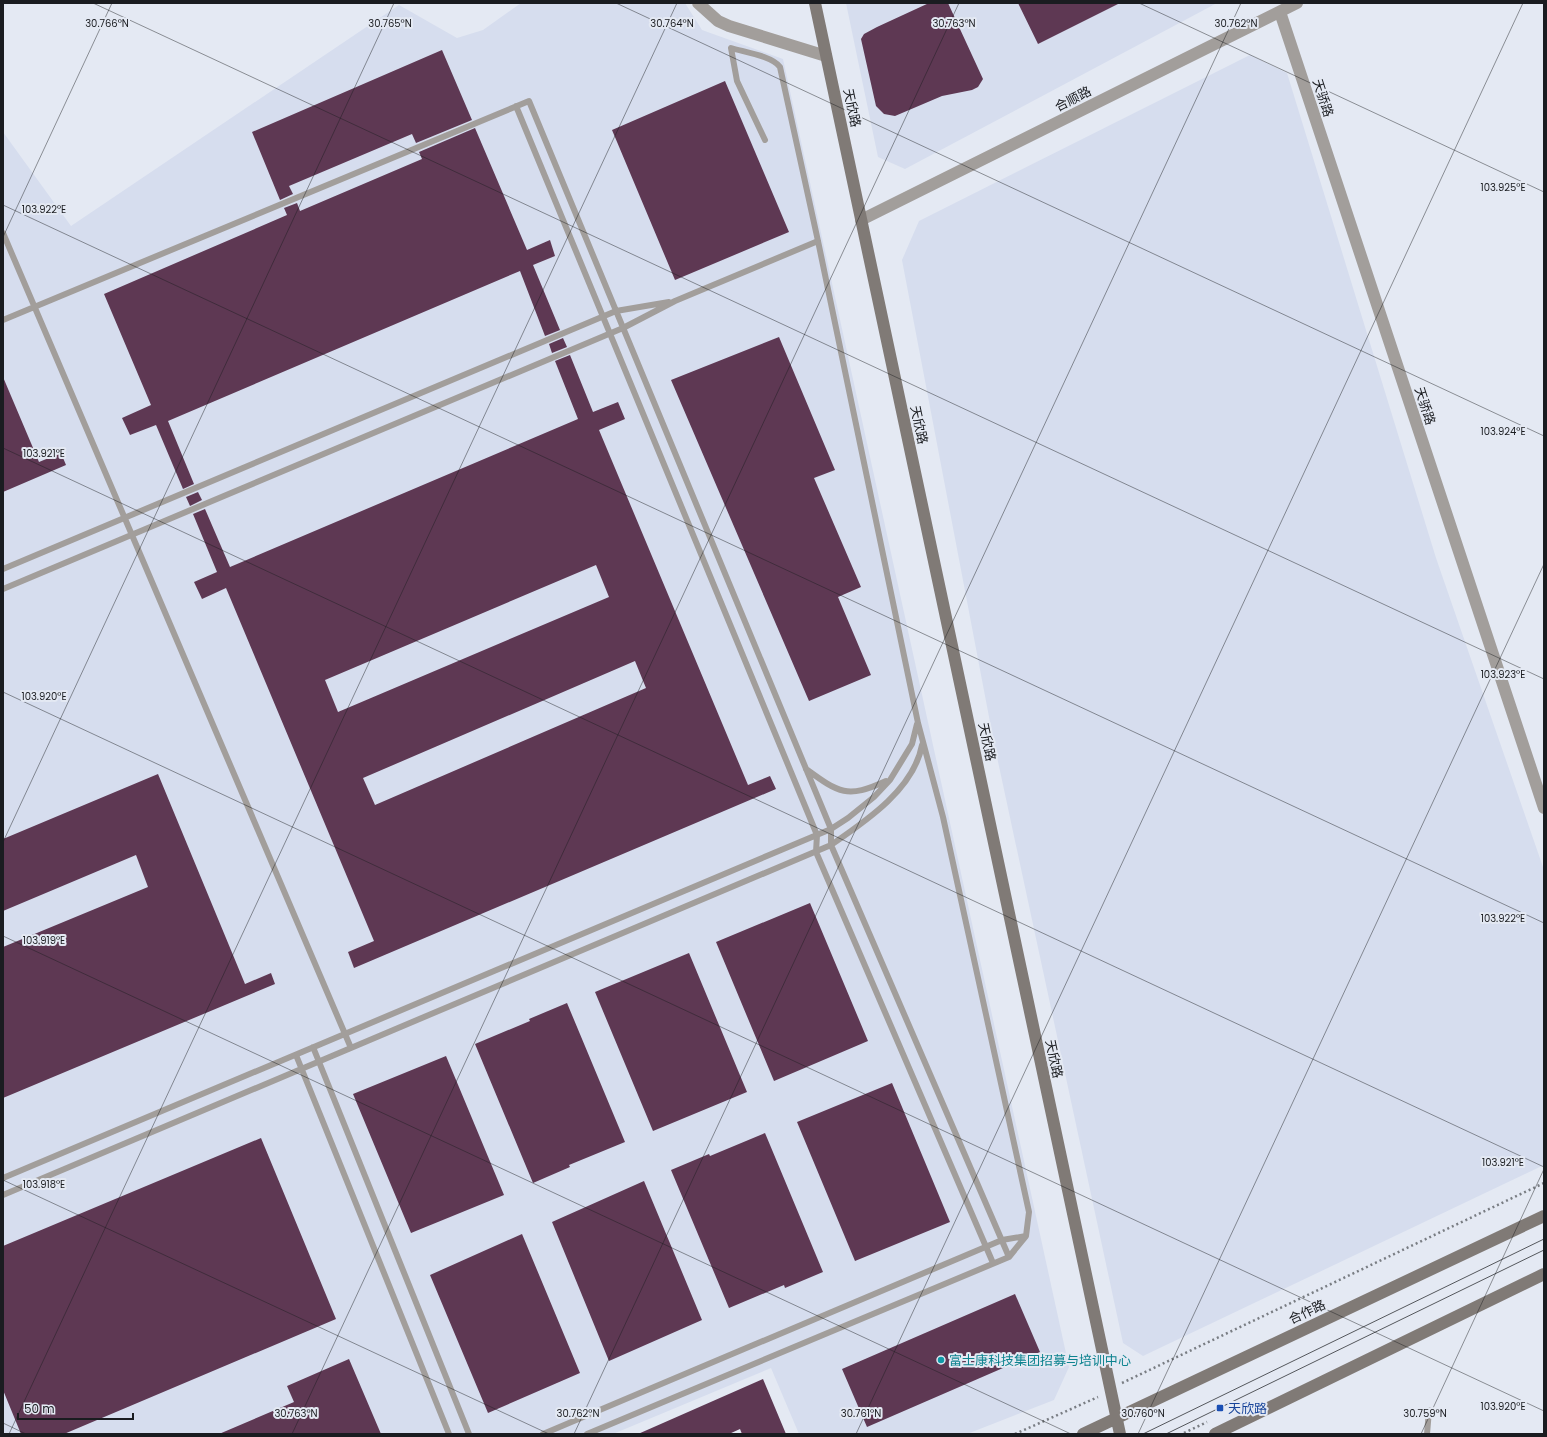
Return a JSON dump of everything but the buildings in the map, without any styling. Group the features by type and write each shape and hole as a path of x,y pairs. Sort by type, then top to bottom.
{"street":[{"path":"698,3 718,21 729,26 826,56"},
{"name":"天欣路","path":"815,3 1120,1434"},
{"name":"合顺路","path":"861,220 1297,3"},
{"name":"天骄路","path":"1280,12 1544,808"},
{"name":"合作路","path":"1082,1434 1544,1216"},
{"path":"1215,1434 1544,1274"}],"lane":[{"path":"3,1195 816,852 831,845 873,815 894,794 911,773 920,758 923,744 818,241 780,67 776,62 731,48 737,81 764,140"},
{"path":"3,320 529,101 831,829 831,845 1009,1257"},
{"path":"516,106 817,835 816,852 993,1264"},
{"path":"3,233 351,1048"},
{"path":"3,589 623,328 675,301 818,241"},
{"path":"3,569 603,316 616,311 675,301"},
{"path":"3,1178 831,829 848,818 874,797 890,780 912,744 918,723"},
{"path":"587,1434 1009,1257 1026,1236 1029,1212 944,817 918,723"},
{"path":"806,769 838,790 854,793 890,780"},
{"path":"313,1047 469,1434"},
{"path":"296,1055 449,1434"},
{"path":"544,1434 986,1246 1002,1240 1026,1236"},
{"path":"1427,1434 1429,1410"}],"path":[{"path":"1016,1434 1099,1396 1160,1364 1544,1183"}],"shaded area":[{"path":"521,3 685,3 702,30 783,59 1069,1367 1054,1400 967,1434 799,1434 771,1368 613,1434 3,1434 3,132 71,226 399,5 457,38 483,30"},
{"path":"846,3 1217,3 905,169 878,157"},
{"path":"1250,55 1287,73 1436,558 1544,870 1544,1165 1143,1356 1123,1343 994,743 902,260 919,221"}],"tram line":[{"path":"1143,1434 1544,1239"},
{"path":"1166,1434 1544,1250"}],"place":[{"name":"富士康科技集团招募与培训中心","path":"941,1360"},
{"name":"天欣路","path":"1220,1408"}]}
